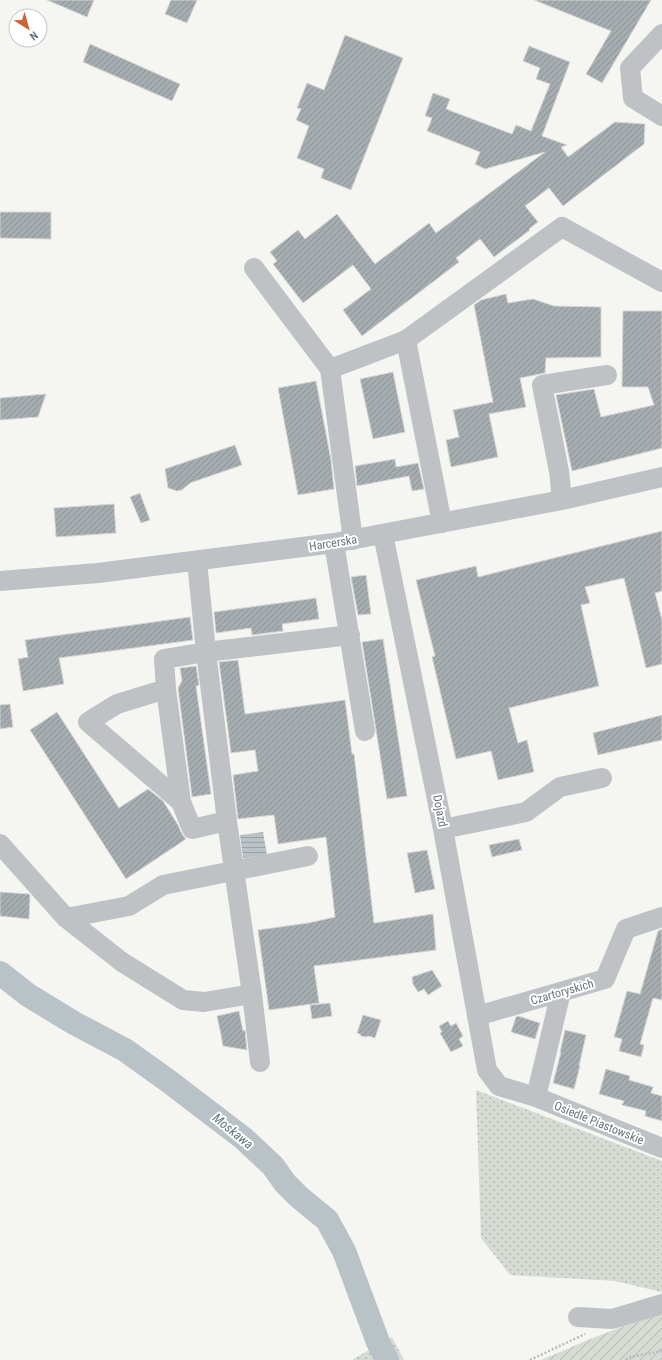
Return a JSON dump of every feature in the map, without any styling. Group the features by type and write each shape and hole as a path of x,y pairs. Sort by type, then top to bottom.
{"street":[{"path":"662,34 630,68 633,98 662,116"},
{"path":"330,369 406,340 562,227 662,282"},
{"path":"254,268 330,369 353,540"},
{"path":"406,340 442,523"},
{"path":"562,500 559,471 542,385 607,375"},
{"name":"Harcerska","path":"0,581 98,573 334,543 562,500 662,477"},
{"name":"Dojazd","path":"383,534 443,829 487,1070 499,1086"},
{"path":"334,543 365,731"},
{"path":"197,561 206,652 227,821 252,994 260,1062"},
{"path":"227,821 192,829 181,802 166,689 164,659 206,652 350,635"},
{"path":"166,689 117,704 88,722 181,802"},
{"path":"443,829 526,812 560,787 602,778"},
{"path":"0,844 66,918 122,962 183,1000 204,1002 252,994"},
{"path":"66,918 129,906 162,885 308,856"},
{"name":"Czartoryskich","path":"477,1016 605,979 626,929 662,918"},
{"path":"536,1097 561,992"},
{"name":"Osiedle Piastowskie","path":"499,1086 536,1097 662,1148"},
{"path":"578,1317 612,1319 662,1304"}],"path":[{"path":"530,1360 571,1342 612,1319"},
{"path":"626,1360 630,1357 662,1350"}],"shaded area":[{"path":"263,832 267,855 243,858 240,835"},
{"path":"476,1090 662,1161 662,1292 615,1281 510,1275 481,1238"},
{"path":"662,1311 662,1360 541,1360 588,1340"},
{"path":"392,1337 404,1360 353,1360 355,1358"}],"building":[{"path":"47,0 94,0 87,17"},
{"path":"171,0 197,0 187,23 165,14"},
{"path":"534,0 651,0 602,83 586,74 611,31"},
{"path":"345,35 403,58 351,190 321,178 324,169 297,158 309,126 296,120 301,109 297,108 307,83 324,90"},
{"path":"90,44 180,84 172,101 83,62"},
{"path":"529,46 570,62 542,136 567,145 561,147 568,157 615,122 645,124 644,144 563,206 549,188 525,206 538,222 529,229 530,230 494,257 480,239 456,258 459,262 362,336 343,310 371,289 353,265 303,303 273,264 277,261 270,252 298,230 305,239 337,214 375,264 429,223 436,233 545,152 485,169 475,164 480,152 427,131 432,118 425,116 433,93 450,99 446,109 512,134 516,125 531,131 550,84 536,79 540,68 523,61"},
{"path":"0,212 51,212 51,239 0,238"},
{"path":"506,294 508,303 533,299 554,306 601,307 601,357 546,358 545,373 520,378 526,407 489,414 498,457 451,467 446,440 459,437 453,410 493,402 474,305 481,300"},
{"path":"623,311 662,311 662,448 572,471 556,395 594,389 601,417 654,405 648,387 622,387"},
{"path":"393,372 405,432 373,439 360,379"},
{"path":"316,381 331,460 334,489 298,495 278,388"},
{"path":"46,394 38,417 0,420 0,398"},
{"path":"235,445 242,465 190,483 182,490 177,491 168,488 165,469"},
{"path":"395,459 396,467 418,463 424,489 412,491 409,476 357,486 355,466"},
{"path":"140,493 150,520 141,523 130,497"},
{"path":"114,504 116,533 56,537 54,508"},
{"path":"662,531 662,591 655,593 662,620 662,664 646,668 624,578 585,587 590,603 581,605 599,686 509,708 518,743 527,740 534,772 498,780 491,751 456,759 432,657 435,656 416,580 476,566 478,577"},
{"path":"366,575 371,614 358,615 351,577"},
{"path":"316,598 319,619 282,624 283,631 252,635 251,628 216,633 214,612"},
{"path":"190,617 193,640 59,658 64,684 23,691 18,659 28,657 25,640"},
{"path":"383,639 407,796 387,799 362,642"},
{"path":"238,660 245,714 345,700 352,754 354,754 374,923 433,914 436,950 314,966 319,1003 269,1010 258,930 308,923 335,917 326,837 278,844 274,815 238,819 233,775 258,771 255,750 231,753 219,662"},
{"path":"196,666 199,685 196,686 211,794 192,797 178,688 182,681 180,668"},
{"path":"10,704 13,727 0,729 0,705"},
{"path":"57,712 119,808 148,789 163,801 186,839 126,879 30,730"},
{"path":"662,715 662,740 598,755 593,733"},
{"path":"519,839 522,850 492,857 489,845"},
{"path":"427,850 435,889 415,893 407,853"},
{"path":"0,892 29,894 29,919 0,916"},
{"path":"662,929 662,1000 653,998 640,1044 644,1045 641,1057 619,1051 622,1039 614,1037 627,991 640,994 658,931"},
{"path":"432,970 442,986 428,995 424,989 418,992 413,984 412,977"},
{"path":"330,1003 332,1016 312,1019 310,1005"},
{"path":"239,1011 243,1031 245,1030 247,1050 223,1046 217,1016"},
{"path":"363,1015 381,1020 375,1038 361,1036 357,1033"},
{"path":"518,1016 540,1023 535,1039 511,1032 516,1017"},
{"path":"448,1021 451,1026 456,1023 463,1036 459,1039 463,1046 451,1052 440,1033 442,1032 439,1026"},
{"path":"565,1030 586,1035 574,1089 553,1083"},
{"path":"606,1069 630,1076 629,1080 653,1087 651,1093 662,1096 662,1121 645,1116 646,1111 622,1105 624,1101 599,1094"}],"waterway":[{"name":"Moskawa","path":"0,973 28,995 74,1023 125,1050 243,1138 273,1166 285,1183 299,1197 327,1220 344,1251 378,1342 387,1360"}]}
